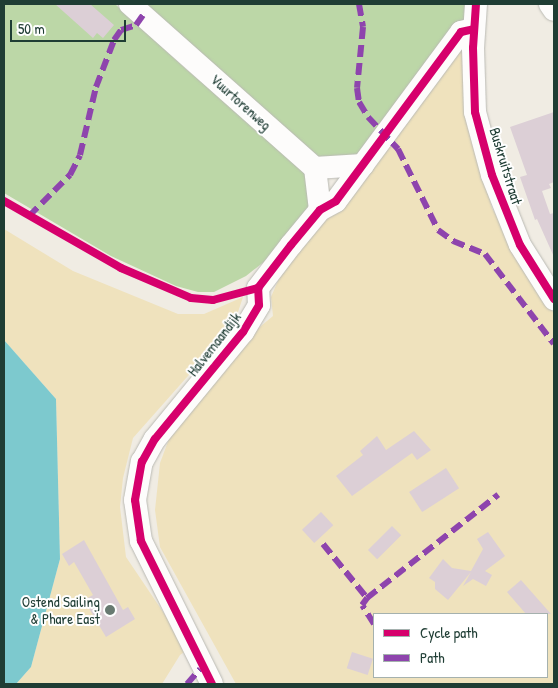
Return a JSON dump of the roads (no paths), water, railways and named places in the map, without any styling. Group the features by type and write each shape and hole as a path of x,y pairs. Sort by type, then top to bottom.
{"street":[{"name":"Vuurtorenweg","path":"130,4 315,168"},
{"name":"Buskruitstraat","path":"476,4 474,28 475,112 492,175 520,245 554,300"},
{"name":"Halvemaandijk","path":"208,675 146,555 135,512 135,488 142,462 155,439 250,321 259,305 258,288 320,210 336,201 461,32 474,28"},
{"path":"320,210 315,168 363,165"}],"water":[{"path":"4,340 56,399 60,559 31,667 16,684 4,684"}],"place":[{"name":"Ostend Sailing & Phare East","path":"110,610"}]}
